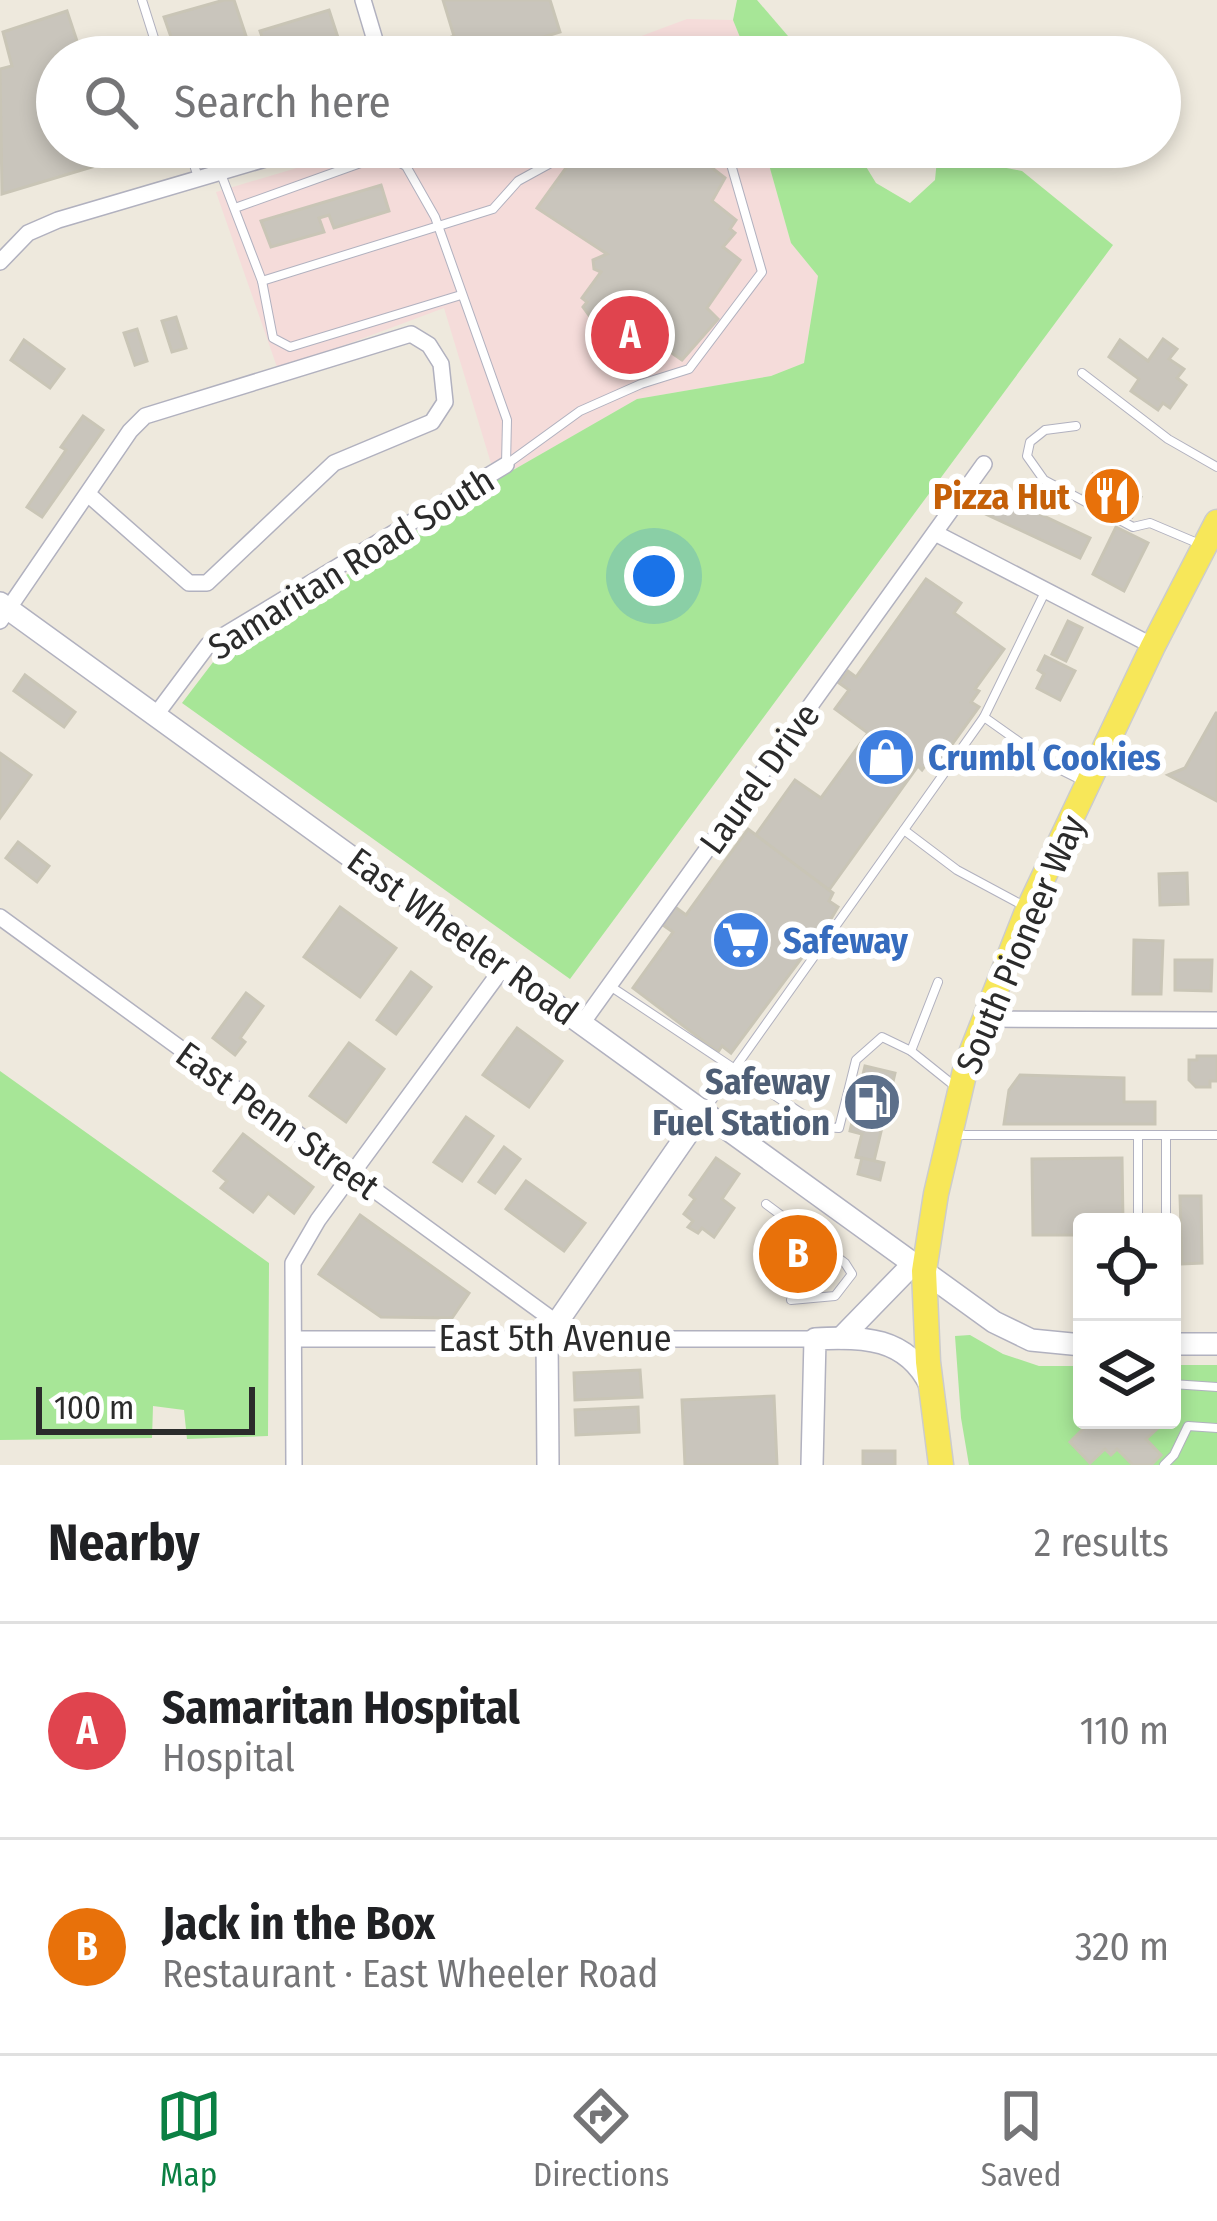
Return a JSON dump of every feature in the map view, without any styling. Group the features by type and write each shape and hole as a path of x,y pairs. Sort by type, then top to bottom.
{"main road":[{"name":"South Pioneer Way","path":"941,1465 919,1267 959,1090 982,1019 1029,908 1217,522"},
{"name":"East Wheeler Road","path":"3,611 505,965 919,1267"},
{"path":"548,1465 552,1330 704,1110"},
{"path":"841,1338 919,1267 1017,1334 1073,1345"},
{"path":"812,1465 815,1339 860,1336 896,1347 921,1367 930,1385"},
{"path":"1181,1344 1217,1344"}],"street":[{"path":"363,0 374,36"},
{"path":"0,262 28,233 58,220 240,168"},
{"path":"3,611 145,416 411,334 429,345 441,364 445,402 433,422 334,463 207,583 189,584 89,495"},
{"name":"Laurel Drive","path":"583,1022 984,464"},
{"name":"Samaritan Road South","path":"155,716 208,645 506,465"},
{"path":"935,533 1153,646"},
{"name":"East Penn Street","path":"0,917 352,1174 552,1330"},
{"path":"294,1465 292,1263 505,965"},
{"path":"982,1019 1217,1020"},
{"name":"East 5th Avenue","path":"295,1339 552,1330 815,1339"}],"lane":[{"path":"142,0 153,36"},
{"path":"195,168 198,178"},
{"name":"Samaritan Road South","path":"235,208 347,168"},
{"name":"Samaritan Road South","path":"407,168 472,316 507,420 506,465"},
{"path":"262,281 493,209 518,181 542,168"},
{"path":"506,465 580,411 689,369 762,272 732,168"},
{"path":"221,174 262,281 273,338 290,347 462,295"},
{"path":"1082,373 1168,439 1217,466"},
{"path":"1076,426 1045,430 1030,442 1028,457 1044,480 1133,526 1150,523 1204,546"},
{"path":"704,1110 984,717 1045,590"},
{"path":"984,717 1053,766 1088,784"},
{"path":"904,830 957,870 1029,908"},
{"path":"911,1051 938,982"},
{"path":"609,986 823,1127 839,1128 856,1060 882,1036 911,1051 959,1090"},
{"path":"948,1135 1217,1135"},
{"path":"1138,1135 1138,1213"},
{"path":"1166,1135 1166,1213"},
{"path":"766,1204 845,1263 851,1274 835,1296 791,1300"},
{"path":"1181,1385 1217,1387"},
{"path":"1164,1465 1188,1426 1217,1428"}],"shaded area":[{"path":"687,19 733,20 739,36 641,36"},
{"path":"297,168 770,168 791,243 818,276 804,363 771,376 637,399 496,480 444,308 278,370 216,192"}],"green space":[{"path":"737,0 757,0 788,36 739,36 733,20"},
{"path":"770,168 867,168 876,183 910,203 935,180 936,168 1022,171 1113,245 570,979 182,703 217,657 496,480 637,399 771,376 804,363 818,276 791,243"},
{"path":"0,1071 269,1263 268,1436 187,1439 184,1410 153,1406 152,1438 0,1440"},
{"path":"970,1335 1003,1354 1039,1366 1073,1366 1073,1429 1181,1429 1181,1365 1217,1365 1217,1465 969,1465 955,1336"}],"building":[{"path":"234,0 246,36 171,36 164,17"},
{"path":"443,0 550,0 560,32 547,36 454,36"},
{"path":"329,10 337,36 262,36 260,31"},
{"path":"67,11 75,36 36,36 36,168 89,168 2,194 0,69 12,66 3,32"},
{"path":"566,168 712,168 725,178 712,201 736,220 730,229 735,233 723,247 740,260 707,308 718,319 682,360 631,325 622,337 599,329 582,298 601,272 594,269 593,260 607,254 537,208"},
{"path":"381,185 389,211 334,228 329,215 319,218 324,232 271,247 261,221"},
{"path":"176,317 186,348 172,352 162,321"},
{"path":"137,329 147,361 135,365 124,333"},
{"path":"1163,339 1177,349 1169,359 1184,369 1177,378 1186,385 1170,408 1163,403 1158,410 1131,391 1139,379 1109,357 1120,340 1148,361"},
{"path":"24,340 64,369 50,388 11,360"},
{"path":"83,416 103,430 42,517 27,507"},
{"name":"Pizza Hut","path":"1093,474 1141,497 1132,517 1083,494"},
{"path":"987,489 1090,538 1080,558 977,510"},
{"path":"1116,527 1148,543 1124,591 1093,574"},
{"path":"926,579 961,603 954,613 1004,649 975,689 979,691 971,702 979,707 938,764 931,758 922,770 918,766 829,890 755,836 795,780 821,798 868,733 835,709 849,690 839,683 848,671 856,677"},
{"path":"1068,621 1082,628 1066,661 1052,654"},
{"path":"1045,656 1075,671 1060,700 1037,688"},
{"path":"25,675 75,712 64,727 14,691"},
{"path":"1217,713 1217,801 1168,775 1185,768"},
{"path":"0,753 31,775 0,818"},
{"name":"Safeway","path":"748,829 833,893 829,901 838,907 818,941 731,1053 722,1046 718,1052 633,988 673,932 663,925 675,907 686,915"},
{"path":"18,842 49,866 37,882 6,858"},
{"path":"1187,873 1188,904 1160,905 1159,874"},
{"path":"340,907 396,948 360,997 304,957"},
{"path":"1134,940 1163,941 1161,994 1133,994"},
{"path":"1175,960 1212,960 1211,991 1175,990"},
{"path":"411,972 431,987 396,1034 377,1020"},
{"path":"246,993 263,1006 240,1038 245,1042 235,1055 213,1038"},
{"path":"517,1028 562,1061 529,1107 483,1075"},
{"path":"349,1043 384,1069 346,1122 310,1096"},
{"path":"1217,1056 1217,1081 1210,1081 1210,1087 1196,1087 1189,1080 1189,1060"},
{"name":"Safeway Fuel Station","path":"865,1066 895,1073 874,1161 856,1157 862,1134 850,1131"},
{"path":"1020,1075 1124,1078 1124,1102 1155,1102 1155,1124 1004,1124 1009,1090"},
{"path":"466,1117 493,1136 462,1181 434,1162"},
{"path":"243,1134 313,1187 294,1213 268,1193 253,1212 221,1188 227,1181 214,1171"},
{"path":"504,1147 520,1159 495,1193 479,1182"},
{"path":"716,1158 739,1174 722,1199 734,1208 714,1237 702,1228 698,1233 688,1227 693,1221 684,1214 695,1199 690,1195"},
{"path":"862,1158 884,1163 880,1180 858,1174"},
{"path":"1122,1158 1123,1213 1073,1213 1073,1235 1033,1235 1032,1159"},
{"path":"526,1181 585,1223 564,1251 506,1209"},
{"path":"1180,1196 1201,1196 1202,1263 1182,1264"},
{"path":"360,1215 469,1293 452,1318 381,1317 319,1274"},
{"path":"782,1226 829,1260 813,1282 766,1248"},
{"path":"640,1370 642,1397 575,1400 574,1373"},
{"path":"774,1396 777,1465 685,1465 682,1400"},
{"path":"638,1407 639,1432 576,1435 575,1410"},
{"path":"1083,1429 1157,1429 1146,1439 1161,1455 1151,1465 1133,1465 1117,1449 1111,1455 1105,1449 1090,1463 1070,1442"},
{"path":"863,1451 895,1451 895,1465 863,1465"}],"place":[{"name":"Samaritan Hospital","path":"630,335"},
{"name":"Pizza Hut","path":"1112,496"},
{"name":"Crumbl Cookies","path":"886,757"},
{"name":"Safeway","path":"741,940"},
{"name":"Safeway Fuel Station","path":"872,1102"},
{"name":"Jack in the Box","path":"798,1254"}]}
